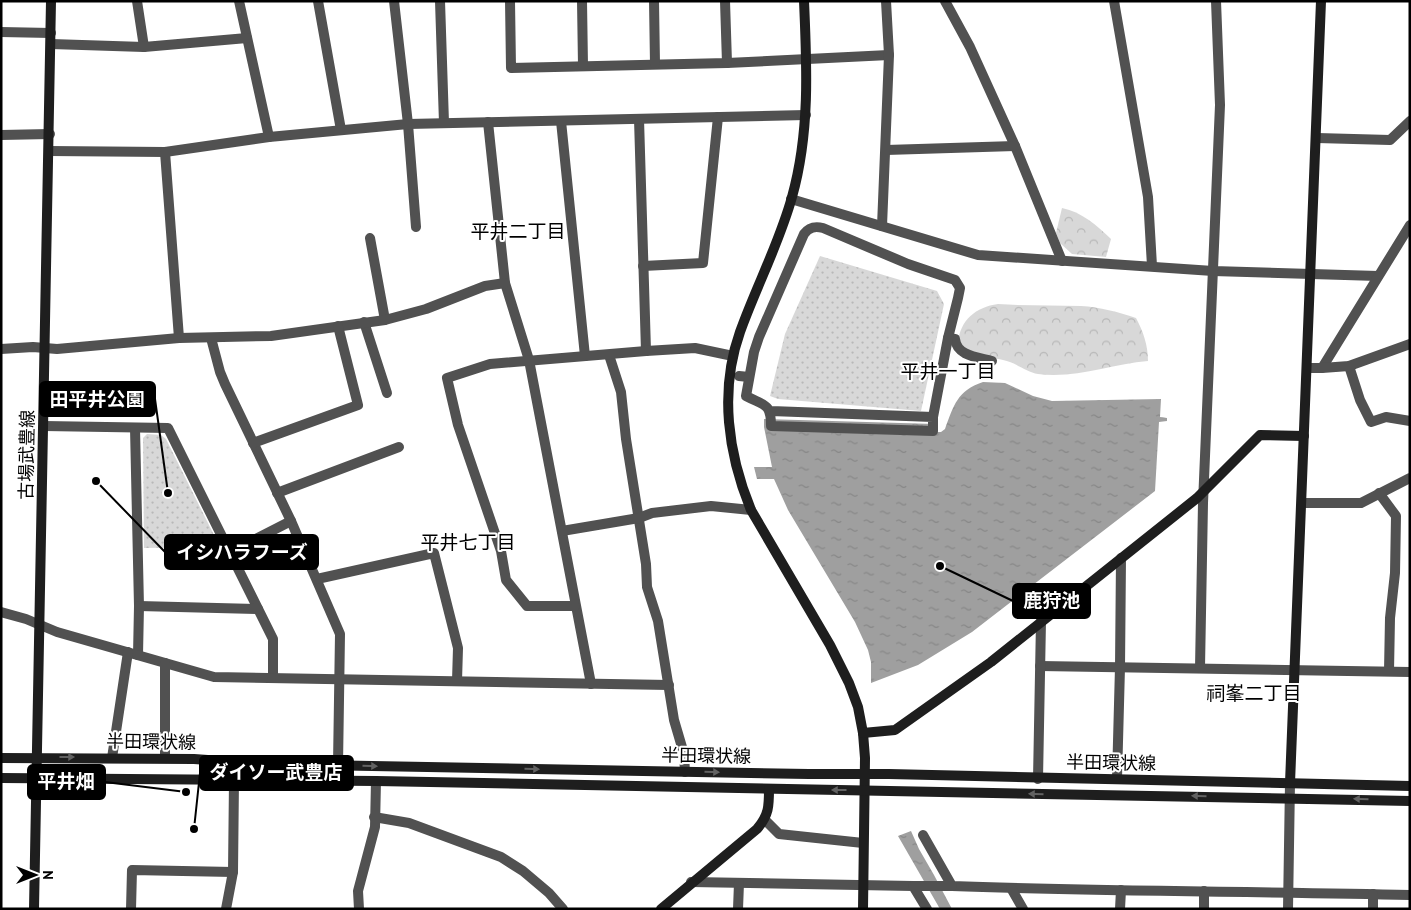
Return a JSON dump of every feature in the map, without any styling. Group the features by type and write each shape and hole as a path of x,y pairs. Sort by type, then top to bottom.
{"main road":[{"name":"古場武豊線","path":"34,909 52,1"},
{"path":"804,1 806,115 800,162 791,199 739,333 733,356 728,403 729,432 741,486 751,510 830,645 858,706 864,733 863,909"},
{"path":"1290,784 1321,1"},
{"path":"864,733 895,730 990,662 1197,498 1260,435 1304,436"},
{"name":"半田環状線","path":"1,758 165,758 262,764 864,774 1410,786"},
{"name":"半田環状線","path":"1,778 376,781 1410,801"},
{"path":"661,909 691,882 757,829 765,820 768,811 770,789"}],"street":[{"path":"137,1 144,47"},
{"path":"239,1 269,137"},
{"path":"318,1 341,130"},
{"path":"394,1 408,124 416,227"},
{"path":"440,1 444,123"},
{"path":"510,1 511,68 727,63 889,55"},
{"path":"582,1 583,66"},
{"path":"654,1 655,64"},
{"path":"726,1 727,63"},
{"path":"882,226 889,55 886,1"},
{"path":"945,1 970,47 1015,146 1062,261"},
{"path":"1114,1 1148,197 1152,266"},
{"path":"1200,668 1204,490 1220,105 1216,1"},
{"path":"1,32 51,33"},
{"path":"51,44 144,47 247,38"},
{"path":"49,152 165,152 269,137 408,124 806,115"},
{"path":"643,266 703,263 718,117"},
{"path":"639,119 646,351"},
{"path":"561,121 585,356"},
{"path":"1317,138 1390,140 1410,121"},
{"path":"488,122 505,283 529,360 591,684"},
{"path":"1,135 50,134"},
{"path":"886,150 1015,146"},
{"path":"165,152 179,338"},
{"path":"791,199 978,255 1213,271 1378,276"},
{"path":"1322,368 1410,225"},
{"path":"812,227 823,228 908,264 955,280 960,288 948,338 932,417 932,431 771,426 771,412 768,407 746,396 744,377 804,234 812,227"},
{"path":"370,238 385,320"},
{"path":"1,348 33,347 57,350 179,338 271,336 385,320 426,309 485,286 505,283"},
{"path":"364,322 387,393"},
{"path":"253,443 358,405 338,326"},
{"path":"211,338 220,372 291,521 340,634 338,765"},
{"path":"948,338 955,339 956,346 964,353 992,361"},
{"path":"1307,368 1349,366 1410,344"},
{"path":"575,606 527,606 506,580 501,551 458,425 447,378 490,364 646,351 695,348 733,356"},
{"path":"609,354 621,392 626,439 646,564 647,587 658,621 674,720 684,754 685,772"},
{"path":"1349,366 1360,400 1371,422 1386,417 1410,421"},
{"path":"771,412 932,417"},
{"path":"825,414 825,427"},
{"path":"879,415 879,430"},
{"path":"44,426 168,428 273,639 273,678"},
{"path":"112,758 133,654 139,606 135,428"},
{"path":"277,493 399,447"},
{"path":"1302,503 1361,504 1410,478"},
{"path":"1379,493 1396,516 1395,572 1390,618 1389,672"},
{"path":"562,531 639,518 652,513 711,506 738,507 751,510"},
{"path":"230,552 291,521"},
{"path":"317,579 434,553 458,648 457,681"},
{"path":"1117,779 1121,558"},
{"path":"139,606 258,609"},
{"path":"1,612 26,619 57,632 214,677 668,685"},
{"path":"1038,778 1040,621"},
{"path":"165,663 165,758"},
{"path":"1040,666 1410,672"},
{"path":"226,909 232,872 234,780"},
{"path":"358,909 358,890 374,827 376,781"},
{"path":"1288,909 1290,784"},
{"path":"374,818 409,823 501,857 523,870 550,893 563,909"},
{"path":"765,820 779,834 863,843"},
{"path":"923,836 952,886"},
{"path":"131,909 132,870 232,872"},
{"path":"691,882 1410,895"},
{"path":"738,909 739,883"},
{"path":"913,886 927,909"},
{"path":"1011,888 1023,909"},
{"path":"1120,909 1121,890"},
{"path":"1204,891 1204,909"},
{"path":"1372,909 1373,894"}],"green space":[{"path":"1062,208 1082,216 1111,239 1106,257 1072,254 1060,243 1056,233"},
{"path":"820,256 937,291 944,304 921,411 778,399 770,396 785,334"},
{"path":"998,304 1088,307 1109,310 1136,318 1145,338 1148,361 1080,373 1052,375 1038,374 1007,361 967,351 958,343 959,335 966,321 970,316 983,308"},
{"path":"147,434 161,435 166,439 220,547 144,548 143,438"}],"water":[{"path":"983,382 1005,383 1033,396 1052,401 1161,399 1160,417 1167,418 1167,421 1159,422 1155,491 972,632 918,665 871,683 871,662 868,650 855,622 788,510 774,479 757,479 754,467 772,467 764,419 935,424 935,432 941,432 945,429 954,406 962,394"},
{"path":"911,831 952,909 940,909 898,836"}],"place":[{"name":"イシハラフーズ","path":"96,481"},
{"name":"田平井公園","path":"168,493"},
{"name":"鹿狩池","path":"940,566"},
{"name":"平井畑","path":"186,792"},
{"name":"ダイソー武豊店","path":"194,829"}],"district":[{"name":"平井二丁目","path":"518,231"},
{"name":"平井一丁目","path":"948,371"},
{"name":"平井七丁目","path":"468,542"},
{"name":"祠峯二丁目","path":"1254,693"}]}
